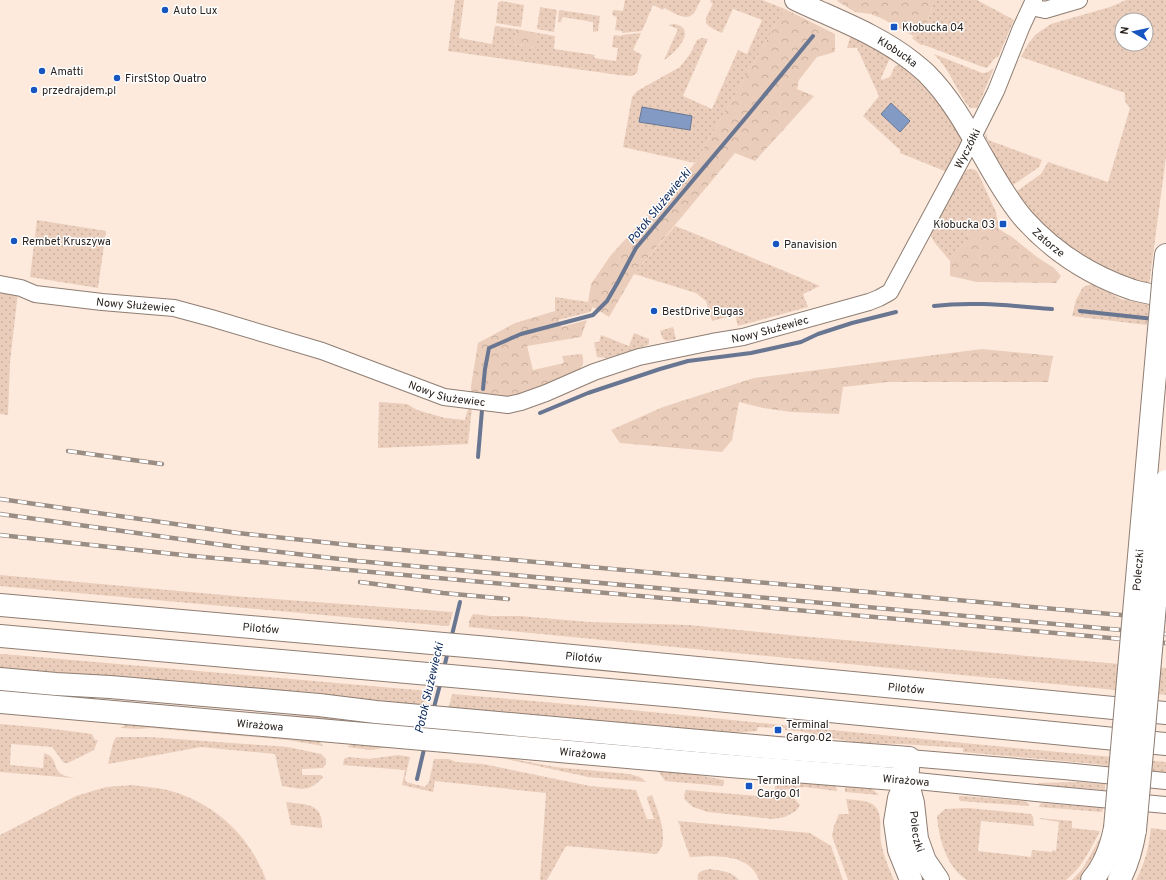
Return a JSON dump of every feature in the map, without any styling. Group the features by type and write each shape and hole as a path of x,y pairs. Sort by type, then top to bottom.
{"main road":[{"name":"Poleczki","path":"1119,880 1132,849 1125,829 1165,264"},
{"name":"Poleczki","path":"1092,880 1099,872 1112,844 1125,829 1166,481"},
{"name":"Pilotów","path":"0,605 463,646 1166,713"},
{"path":"0,636 676,696 1166,744"},
{"name":"Wirażowa","path":"0,679 296,703 421,716 777,748 909,758"},
{"name":"Wirażowa","path":"0,702 730,766 907,780"},
{"name":"Poleczki","path":"909,758 907,780 899,798 895,822 899,850 911,880"},
{"name":"Poleczki","path":"907,780 913,803 918,839 926,861 938,880"}],"street":[{"name":"Kłobucka","path":"795,0 873,36 900,52 926,73 960,117 972,138"},
{"path":"1032,4 1045,10 1079,0"},
{"name":"Wyczółki","path":"890,292 996,91 1032,4"},
{"name":"Zatorze","path":"972,138 997,180 1025,220 1058,250 1075,262 1116,284 1135,291 1166,297"},
{"name":"Nowy Służewiec","path":"0,284 21,288 35,294 102,302 174,308 322,351 444,396 508,405 546,393 594,372 639,356 743,337 869,302 890,292"},
{"name":"Wirażowa","path":"909,758 1166,781"},
{"name":"Wirażowa","path":"907,780 1166,804"}],"green space":[{"path":"455,0 464,0 459,38 492,44 495,26 516,29 514,44 535,48 538,33 555,36 554,49 595,55 594,58 616,61 618,48 612,47 614,35 621,36 641,33 633,50 642,55 637,73 632,76 619,75 448,51"},
{"path":"625,0 701,0 695,12 689,17 681,16 664,8 663,10 653,5 642,31 622,33 622,31 615,30 617,17 612,14 613,10 623,11"},
{"path":"711,0 762,0 785,9 695,163 623,147 632,97 637,91 680,67 690,54 697,40 702,38 708,39 683,96 712,109 738,50 747,54 762,20 733,9 722,33 710,27 706,22 713,3 710,2"},
{"path":"934,0 977,0 1014,20 998,57 995,58 987,68 921,45 912,38 923,31 929,18"},
{"path":"934,0 926,27 920,33 913,36 871,14 855,12 837,1"},
{"path":"1126,0 1166,0 1166,157 1149,285 1116,273 1085,257 1070,247 1042,225 1024,205 1018,194 1017,191 1041,174 1048,162 1108,182 1130,108 1125,101 1125,93 1021,57 1035,35 1051,24 1110,7"},
{"path":"501,1 524,5 521,27 496,23 498,3"},
{"path":"540,7 557,10 554,32 537,29"},
{"path":"785,9 835,34 835,52 817,57 799,80 797,89 814,96 755,161 735,153 634,274 609,317 588,302 591,284 611,255 695,163"},
{"path":"559,10 600,16 598,31 593,32 593,22 562,17 561,22 558,22"},
{"path":"674,24 681,26 685,30 685,36 679,47 664,60 678,29 668,25"},
{"path":"516,29 538,33 536,48 514,44"},
{"path":"851,35 867,43 890,58 881,78 882,80 890,77 895,66 900,65 933,92 960,135 962,145 947,172 900,153 900,150 863,116 879,96 857,48 847,48"},
{"path":"934,54 982,73 988,72 994,68 977,108 970,108 949,73"},
{"path":"986,133 988,140 1042,160 1039,167 1013,185 1008,182 992,153 993,151 985,136"},
{"path":"973,169 977,171 996,212 999,229 975,215 968,220 967,239 950,258 950,261 929,233 963,170"},
{"path":"975,215 1012,237 1037,257 1054,268 1061,276 1056,283 977,282 950,276 950,258 967,239 968,220"},
{"path":"37,220 106,231 98,288 30,277"},
{"path":"675,226 820,286 803,294 808,307 738,326 735,315 712,321 706,301 696,293 634,274"},
{"path":"1092,284 1121,299 1149,305 1147,325 1072,316 1076,300 1083,287"},
{"path":"0,290 18,292 10,362 8,415 0,414"},
{"path":"555,297 588,302 593,307 590,312 558,320 555,311"},
{"path":"555,311 561,327 587,320 581,337 527,346 533,370 564,363 562,356 582,354 583,362 579,370 520,397 496,398 471,395 471,386 478,343 515,323"},
{"path":"673,327 676,339 667,341 663,339 660,331"},
{"path":"634,333 649,339 648,345 607,358 597,357 594,342 599,342 601,335 629,346"},
{"path":"982,349 1053,356 1048,382 888,382 843,387 839,414 791,412 763,408 739,402 732,440 722,452 620,443 611,430 663,407 754,378"},
{"path":"379,402 407,404 417,410 445,418 465,420 470,406 472,407 468,444 378,448"},
{"path":"0,575 246,597 453,612 449,626 446,626 0,586"},
{"path":"473,614 491,616 520,616 589,622 689,625 1166,668 1166,695 469,627 469,621"},
{"path":"0,654 428,691 423,707 0,670"},
{"path":"0,688 92,697 98,702 0,693"},
{"path":"452,694 1166,762 1166,773 1085,763 963,752 963,748 859,743 799,731 785,730 785,728 758,727 757,731 722,734 497,714 495,711 486,711 482,713 448,710"},
{"path":"312,715 418,726 417,730 278,716"},
{"path":"131,722 311,738 319,741 323,746 287,740 151,728 120,728"},
{"path":"0,724 92,734 95,740 98,740 94,750 68,763 64,763 52,747 11,744 10,765 43,768 44,753 51,757 61,774 74,778 0,772"},
{"path":"116,737 149,737 288,747 321,754 326,759 326,764 323,768 302,769 302,775 321,775 323,777 314,786 300,789 282,786 275,754 201,747 108,764"},
{"path":"352,744 397,746 370,750 347,747"},
{"path":"451,751 503,757 555,767 629,774 640,777 646,782 588,777 497,757 462,754"},
{"path":"398,755 410,757 405,778 406,782 425,787 429,782 434,759 449,759 456,762 483,764 590,786 636,790 647,819 654,819 647,799 647,797 652,795 662,827 662,846 657,854 566,846 547,880 540,880 546,793 435,781 433,792 402,785 405,770 343,765 344,759 348,757 369,759"},
{"path":"660,769 724,780 724,784 722,786 665,781 658,771"},
{"path":"797,782 834,784 837,791 804,787 775,791 775,786"},
{"path":"1078,782 1105,784 1105,790 1038,785 1038,783"},
{"path":"133,785 163,789 181,794 208,807 230,825 249,847 266,880 0,880 0,835 76,796 106,787"},
{"path":"845,787 871,788 879,795 845,792"},
{"path":"686,790 771,797 792,796 800,805 796,811 785,817 773,819 708,812 693,807 685,800 684,795"},
{"path":"959,796 1024,801 1029,804 1029,806 960,801"},
{"path":"846,799 860,800 873,804 879,813 882,847 894,880 848,880 832,836 839,814 849,814"},
{"path":"286,802 312,806 320,813 322,828 291,825"},
{"path":"1040,804 1103,808 1102,812 1039,807"},
{"path":"967,808 1031,814 1033,817 1034,826 981,821 978,851 1031,857 1032,850 1056,851 1059,822 1039,818 1072,821 1072,828 1100,831 1090,851 1077,870 1066,880 967,880 954,867 945,852 937,816 945,809"},
{"path":"678,821 810,833 831,846 843,880 759,880 754,871 747,864 739,860 719,856 690,857"},
{"path":"1151,828 1166,830 1166,880 1136,880 1146,855"},
{"path":"1104,831 1092,863 1080,880 1072,880 1083,868"},
{"path":"710,869 729,873 739,880 698,880 699,873"}],"water":[{"path":"891,103 910,121 900,132 881,114"},
{"path":"642,107 692,116 690,130 639,122"}],"waterway":[{"name":"Potok Służewiecki","path":"483,389 489,348 521,334 593,315 607,301 636,248 813,36"},
{"path":"934,306 978,304 1052,309"},
{"path":"1080,311 1154,319"},
{"path":"540,413 588,393 688,361 751,353 801,342 818,334 852,323 896,312"},
{"name":"Potok Służewiecki","path":"478,457 482,410"},
{"name":"Potok Służewiecki","path":"451,639 460,602"},
{"name":"Potok Służewiecki","path":"444,668 448,651"},
{"name":"Potok Służewiecki","path":"433,711 441,681"},
{"name":"Potok Służewiecki","path":"417,779 425,745"}],"railway":[{"path":"68,451 162,464"},
{"path":"0,499 238,533 359,546 1166,619"},
{"path":"0,514 237,547 357,561 1166,634"},
{"path":"0,535 192,556 1166,643"},
{"path":"360,582 443,593 508,599"}],"place":[{"name":"Auto Lux","path":"165,10"},
{"name":"Kłobucka 04","path":"894,27"},
{"name":"Amatti","path":"42,71"},
{"name":"FirstStop Quatro","path":"117,78"},
{"name":"przedrajdem.pl","path":"34,90"},
{"name":"Kłobucka 03","path":"1003,224"},
{"name":"Rembet Kruszywa","path":"14,241"},
{"name":"Panavision","path":"776,244"},
{"name":"BestDrive Bugas","path":"654,311"},
{"name":"Terminal Cargo 02","path":"778,730"},
{"name":"Terminal Cargo 01","path":"749,786"}]}
